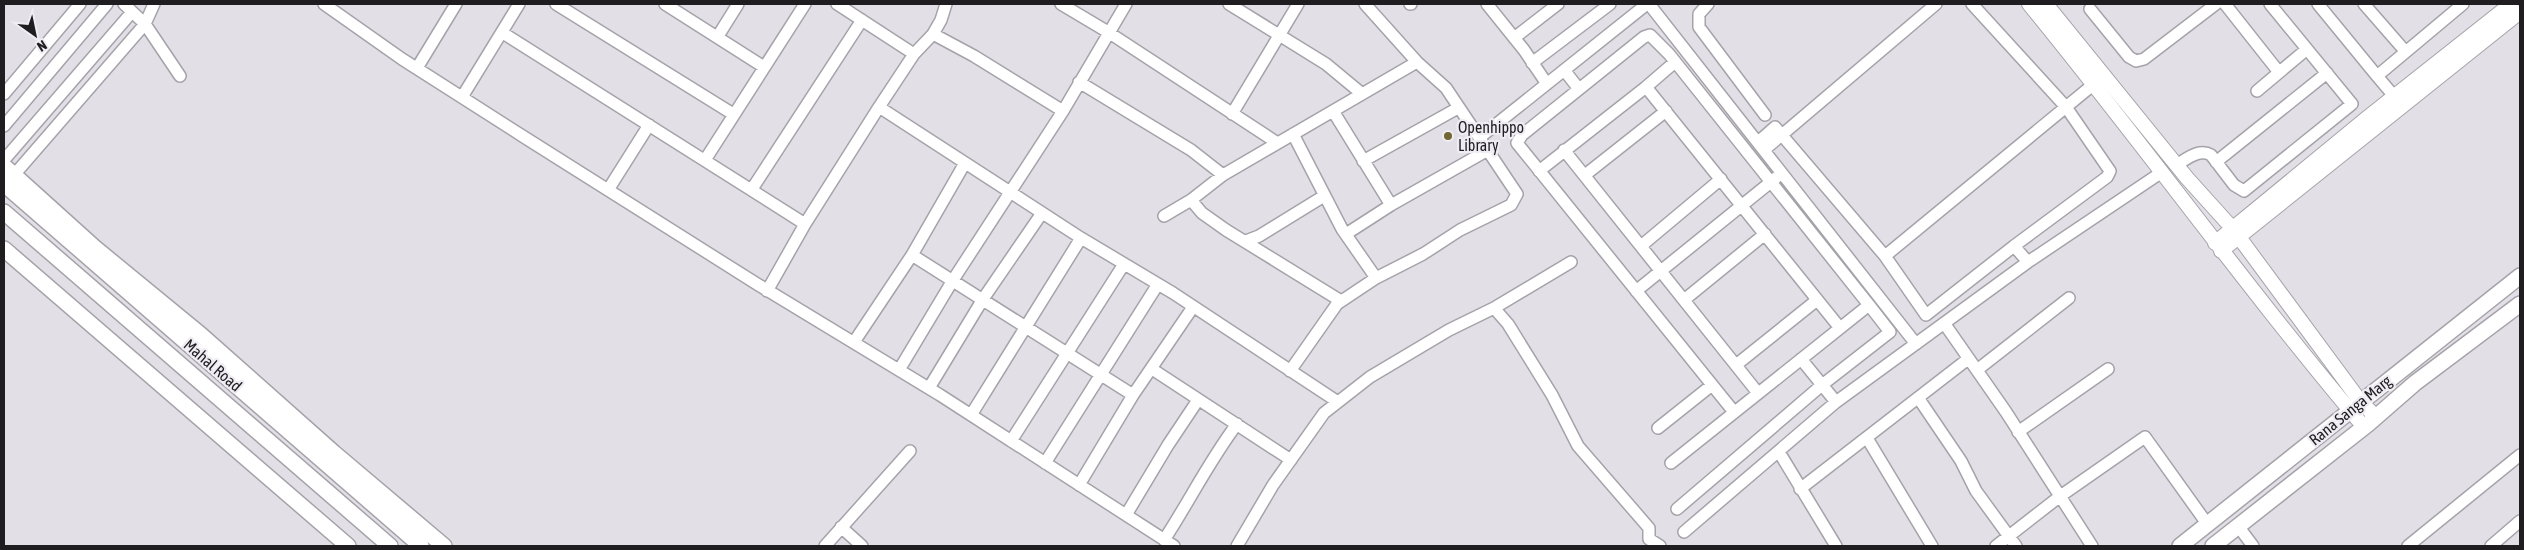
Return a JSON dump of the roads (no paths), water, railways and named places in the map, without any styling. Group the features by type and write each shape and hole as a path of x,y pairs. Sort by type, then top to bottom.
{"main road":[{"name":"Mahal Road","path":"7,175 421,546"},
{"path":"7,175 201,335 334,453 444,546"},
{"name":"Mahal Road","path":"4,212 390,546"},
{"path":"4,249 348,546"},
{"name":"Rana Sanga Marg","path":"2180,546 2355,405 2520,276"},
{"name":"Rana Sanga Marg","path":"2212,546 2370,422 2416,383 2520,305"}],"street":[{"path":"4,94 80,4"},
{"path":"4,126 107,4"},
{"path":"7,175 145,24 154,4"},
{"path":"324,4 462,97 767,290 972,415 1169,543 1217,451 1237,424"},
{"path":"417,68 456,4"},
{"path":"462,97 503,33 519,4"},
{"path":"556,4 733,114"},
{"path":"665,4 764,67"},
{"path":"718,36 738,4"},
{"path":"705,160 805,4"},
{"path":"837,4 857,13 914,54"},
{"path":"767,290 805,224 914,54 933,34 941,20 946,4"},
{"path":"1061,4 1108,32 1276,142"},
{"path":"899,370 953,280 1062,111 1126,4"},
{"path":"1229,4 1326,64 1361,93"},
{"path":"1232,114 1298,4"},
{"path":"1290,371 1327,316 1341,301 1376,278 1423,254 1460,230 1511,205 1516,194 1446,88 1417,62 1365,4"},
{"path":"1487,4 1547,84"},
{"path":"1514,38 1558,4"},
{"path":"1532,63 1610,4"},
{"path":"1479,138 1648,4 1916,344"},
{"path":"1708,4 1699,14 1699,27 1765,115"},
{"path":"1761,146 1782,135 1936,4"},
{"path":"1782,135 1885,256 1926,315 2110,174 2066,107 1972,4"},
{"path":"2029,4 2176,165 2235,233 2341,371 2355,405"},
{"path":"2046,4 2162,172 2218,247 2370,422"},
{"path":"2090,5 2130,57 2136,61 2144,59 2216,4"},
{"path":"2226,4 2278,72"},
{"path":"2176,165 2200,152 2211,155 2234,185 2244,191 2352,104 2270,4"},
{"path":"2318,4 2398,101"},
{"path":"2364,4 2405,51"},
{"path":"2377,76 2463,4"},
{"path":"2218,247 2398,101 2511,4"},
{"path":"4,160 128,8 145,24 180,76"},
{"path":"2398,101 2520,12"},
{"path":"752,189 857,13"},
{"path":"503,33 805,224"},
{"path":"933,34 974,56 1062,111"},
{"path":"1677,509 1822,385 1890,332 1675,62 1650,35 1644,36 1522,135 1517,143 1734,412"},
{"path":"2257,91 2307,49"},
{"path":"1164,216 1191,200 1223,174 1417,62"},
{"path":"1539,171 1675,62"},
{"path":"1564,70 1580,89"},
{"path":"2216,162 2327,74"},
{"path":"1885,256 2098,80"},
{"path":"1079,82 1191,150 1223,174"},
{"path":"1646,87 1840,328"},
{"path":"879,108 1042,214 1158,284 1338,402"},
{"path":"1363,161 1458,108"},
{"path":"1333,110 1391,205"},
{"path":"1585,175 1666,111"},
{"path":"608,190 649,125"},
{"path":"1293,134 1324,196 1346,234 1376,278"},
{"path":"1346,234 1391,205 1488,150"},
{"path":"1564,150 1758,393"},
{"path":"854,342 912,254 965,163"},
{"path":"1684,532 1836,402 2028,262 2162,172"},
{"path":"1636,291 1782,173"},
{"path":"1641,246 1721,179"},
{"path":"1246,241 1258,236 1324,196"},
{"path":"1191,200 1202,213 1341,301"},
{"path":"929,388 983,299 1042,214"},
{"path":"1684,300 1765,234"},
{"path":"2026,237 2040,254"},
{"path":"972,415 1025,326 1081,238"},
{"path":"2014,246 2028,262"},
{"path":"912,254 1133,395"},
{"path":"1237,546 1273,485 1324,413 1370,377 1449,330 1494,308 1571,262"},
{"path":"1012,441 1124,264"},
{"path":"1045,463 1158,284"},
{"path":"2505,287 2520,305"},
{"path":"1977,370 2069,298"},
{"path":"1736,366 1817,300"},
{"path":"1671,463 1868,305"},
{"path":"1078,485 1133,395 1193,307"},
{"path":"1494,308 1508,324 1552,395 1578,446 1608,484 1649,528 1649,539 1660,546"},
{"path":"1944,323 1977,370 2092,546"},
{"path":"1801,359 1836,402"},
{"path":"1800,489 1968,359"},
{"path":"1152,369 1291,460"},
{"path":"2018,432 2108,369"},
{"path":"1658,428 1712,385"},
{"path":"1919,398 1961,461 1976,491 2016,546"},
{"path":"1126,515 1168,445 1198,400"},
{"path":"1996,546 2059,497 2145,437 2208,524"},
{"path":"1867,438 1932,546"},
{"path":"825,546 910,451"},
{"path":"1779,452 1836,546"},
{"path":"2408,546 2520,455"},
{"path":"2492,546 2520,521"},
{"path":"2238,526 2253,546"},
{"path":"841,527 862,546"}],"place":[{"name":"Openhippo Library","path":"1448,136"}]}
